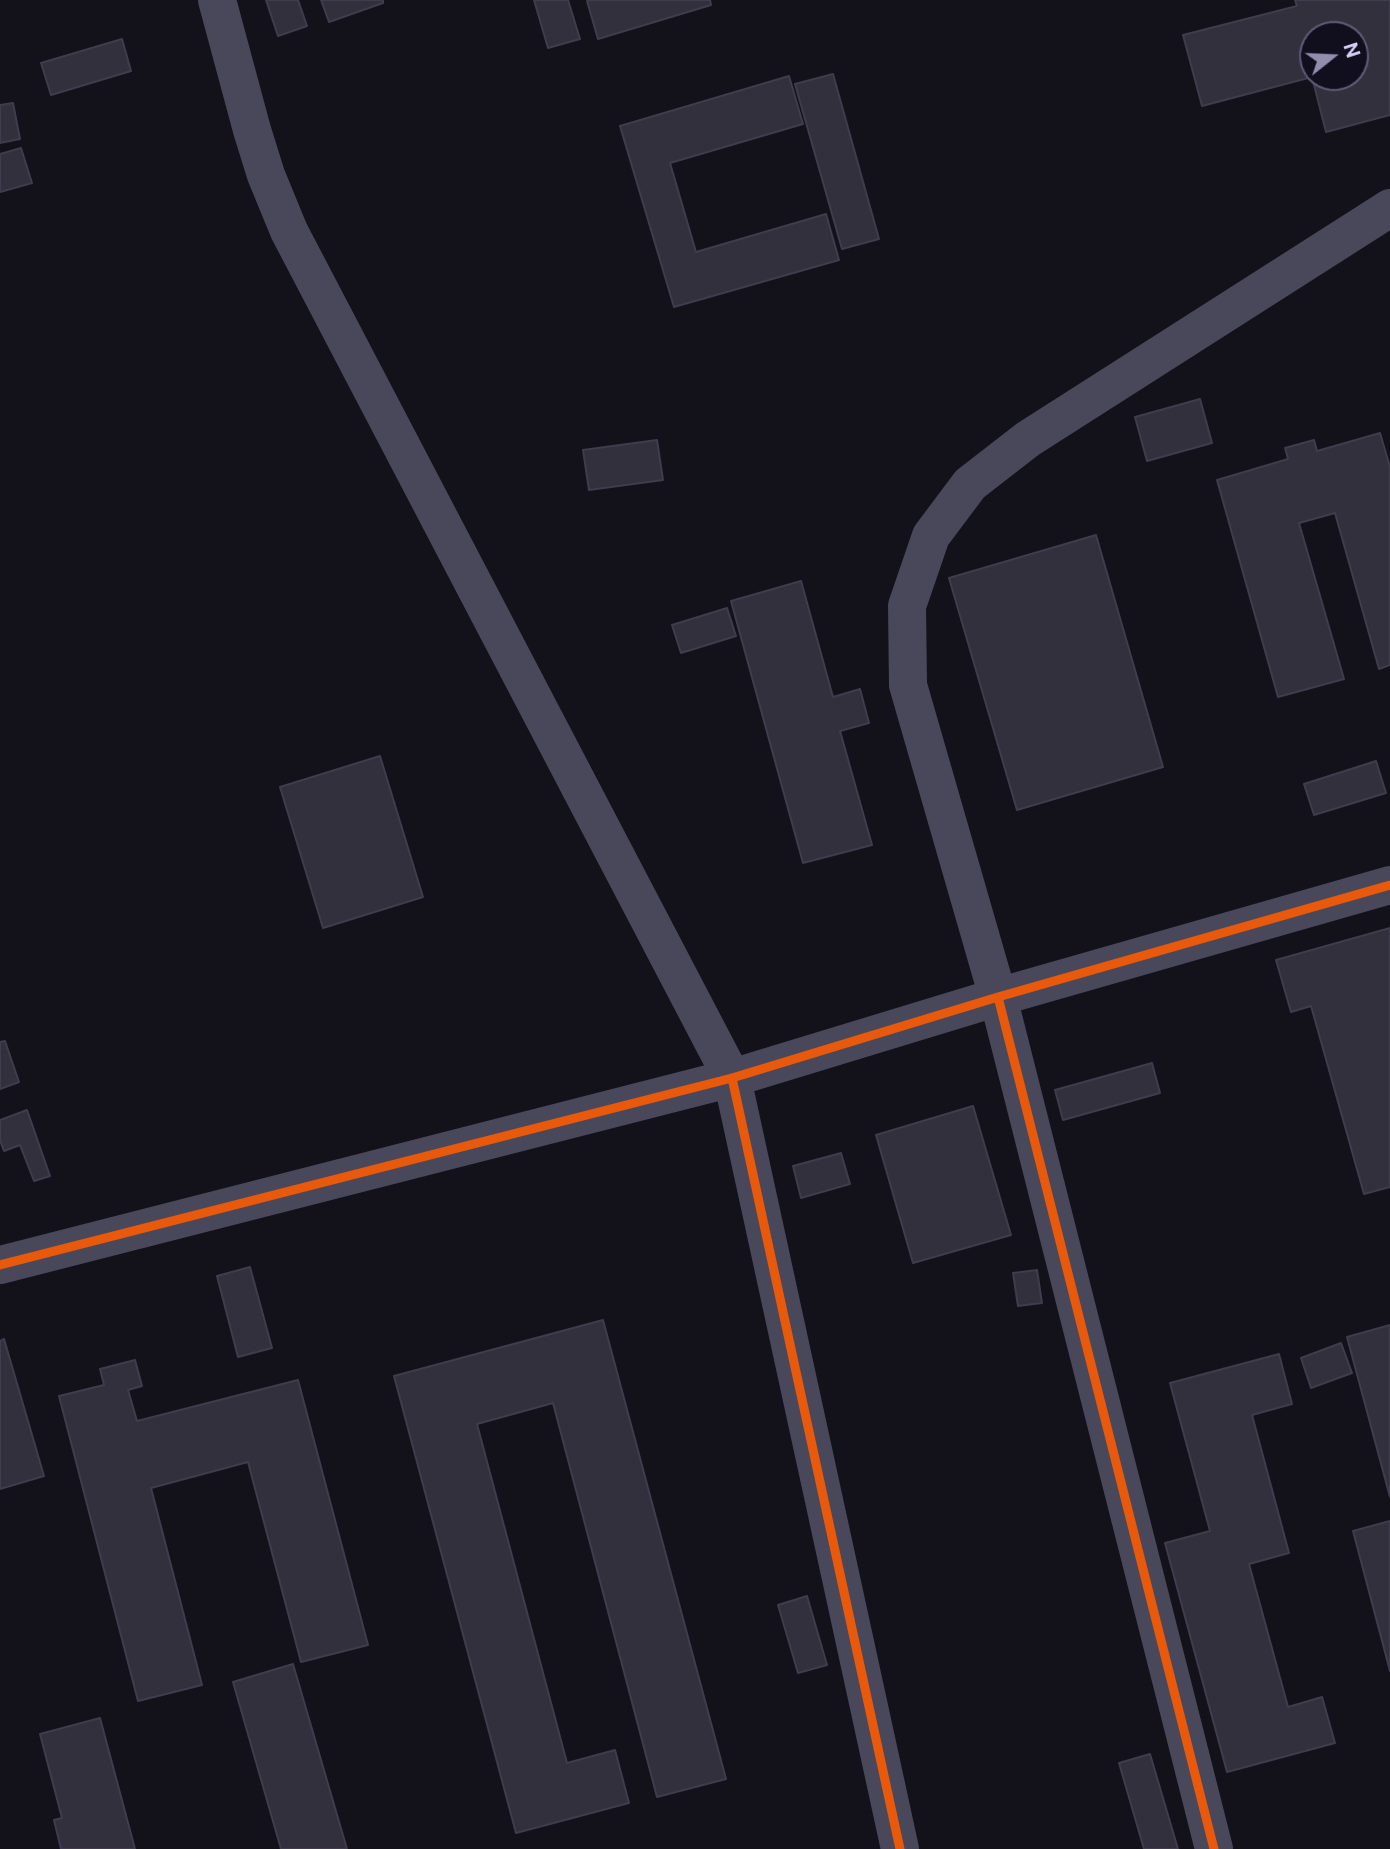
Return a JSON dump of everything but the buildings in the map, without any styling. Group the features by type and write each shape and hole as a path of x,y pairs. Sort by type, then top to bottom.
{"street":[{"path":"218,0 266,176 313,280 732,1078 900,1849"},
{"path":"1214,1849 998,997 908,685 906,606 931,536 970,484 1028,439 1390,208"},
{"path":"0,1265 732,1078 998,997 1390,885"}],"cycle path":[{"path":"0,1265 732,1078 998,997 1390,885"},
{"path":"998,997 1214,1849"},
{"path":"732,1078 900,1849"}]}
